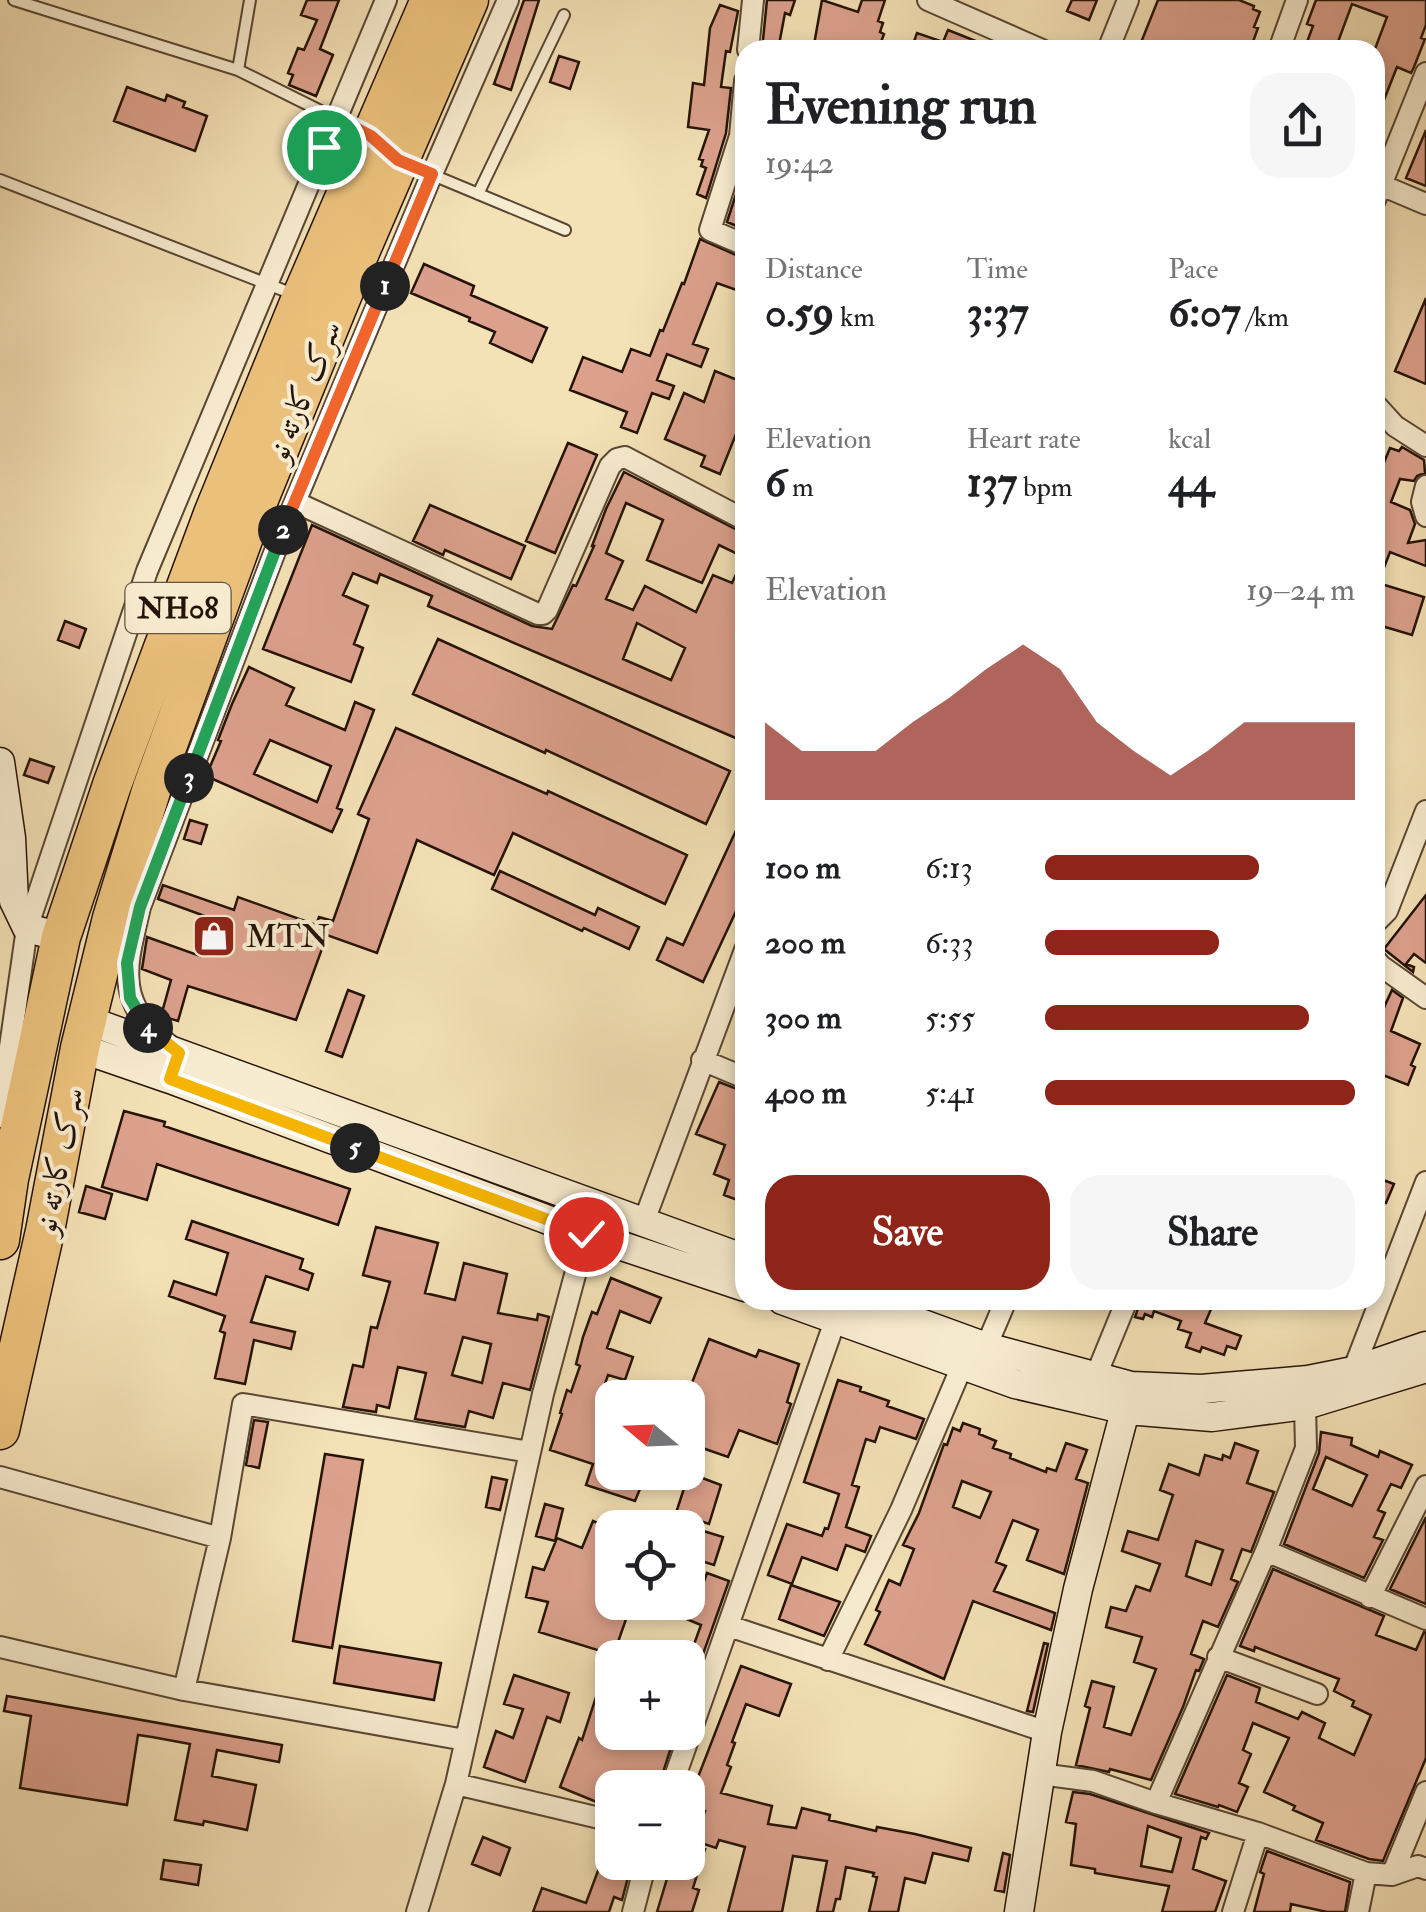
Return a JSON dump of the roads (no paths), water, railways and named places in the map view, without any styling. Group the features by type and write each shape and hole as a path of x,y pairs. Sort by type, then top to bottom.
{"highway":[{"name":"سرک کارته نو","path":"247,526 301,298 400,157 430,0"},
{"name":"سرک کارته نو","path":"0,1240 4,1165 44,932 247,526 469,0"},
{"name":"سرک کارته نو","path":"0,1430 84,1034 112,918 152,788 164,698"}],"main road":[{"path":"0,762 11,838 6,877 14,901 44,932"},
{"path":"84,1034 735,1254"},
{"path":"175,1066 586,1234 735,1284"},
{"path":"849,1310 962,1366 1015,1384 1129,1398 1212,1416 1305,1405 1426,1368"},
{"path":"851,1310 1095,1378 1129,1398 1308,1380 1353,1371 1426,1346"},
{"path":"1019,1912 1047,1732 1078,1589 1129,1398"}],"street":[{"path":"0,1117 44,932 148,572 386,0"},
{"path":"175,1066 130,998 127,963 247,526 295,502 400,157 508,0"},
{"path":"749,40 753,0"},
{"path":"1112,40 1128,0"},
{"path":"1283,40 1298,0"},
{"path":"941,3 1021,40"},
{"path":"1385,176 1426,73"},
{"path":"735,157 710,230 735,241"},
{"path":"1385,195 1426,204"},
{"path":"1385,414 1426,446"},
{"path":"295,502 538,614 546,610 610,466 617,459 626,457 735,515"},
{"path":"1426,486 1422,502 1426,516"},
{"path":"1385,913 1420,840 1426,811"},
{"path":"1385,969 1426,998"},
{"path":"644,1222 735,976"},
{"path":"702,1060 735,1074"},
{"path":"1385,1288 1426,1182"},
{"path":"416,1912 456,1784 543,1394 586,1234"},
{"path":"677,1770 847,1310"},
{"path":"986,1348 1002,1310"},
{"path":"1095,1378 1123,1310"},
{"path":"1353,1371 1377,1310"},
{"path":"828,1660 901,1510 962,1366"},
{"path":"184,1690 220,1538 242,1404 530,1452"},
{"path":"1156,1804 1266,1551 1306,1448 1305,1405"},
{"path":"0,1476 220,1538"},
{"path":"1370,1597 1426,1486"},
{"path":"1266,1551 1426,1619"},
{"path":"729,1626 1047,1732"},
{"path":"0,1646 184,1690 465,1740"},
{"path":"1218,1657 1317,1694"},
{"path":"1040,1774 1093,1781 1258,1833 1366,1873 1392,1876 1418,1866 1426,1868"},
{"path":"456,1784 595,1817"},
{"path":"1392,1876 1426,1792"},
{"path":"1233,1912 1258,1833"},
{"path":"1358,1912 1366,1873"},
{"path":"632,1912 641,1880"}],"lane":[{"path":"14,0 238,70 336,118 400,157 564,230"},
{"path":"238,70 250,0"},
{"path":"478,194 564,15"},
{"path":"0,180 301,298"}],"place":[{"name":"MTN","path":"214,936"}]}
